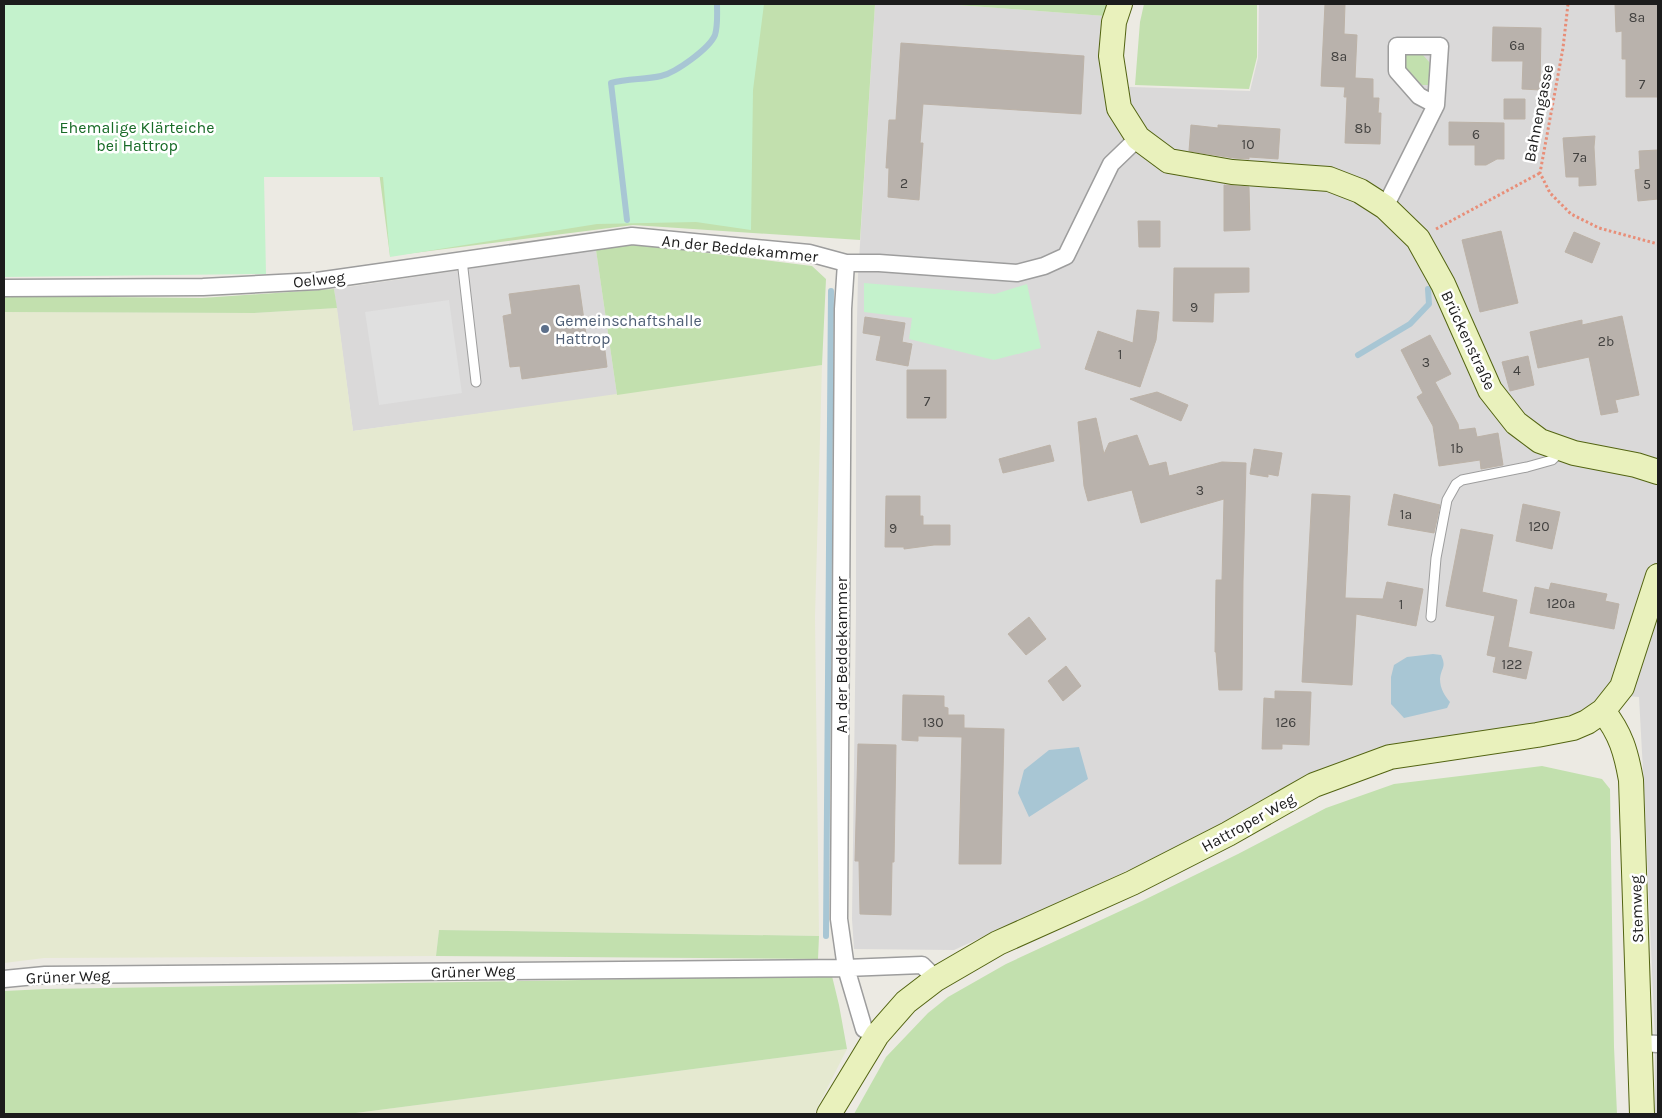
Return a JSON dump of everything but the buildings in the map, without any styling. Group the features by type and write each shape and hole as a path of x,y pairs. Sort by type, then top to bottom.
{"street":[{"name":"Brückenstraße","path":"1120,4 1114,22 1111,56 1118,108 1138,138 1169,162 1232,172 1329,179 1360,191 1385,207 1418,239 1443,284 1490,390 1516,424 1540,441 1574,453 1636,465 1658,472"},
{"path":"1385,207 1436,105"},
{"name":"An der Beddekammer","path":"632,236 809,252 846,263 879,263 1017,273 1044,266 1066,256 1111,164 1138,138"},
{"name":"Oelweg","path":"4,288 203,287 317,281 632,236"},
{"name":"An der Beddekammer","path":"846,263 843,319 839,909 846,968 864,1029 877,1035"},
{"name":"Hattroper Weg","path":"829,1114 877,1035 906,1002 936,978 998,943 1132,883 1228,834 1314,785 1390,757 1538,735 1573,728 1587,722 1603,711 1622,687 1658,576"},
{"name":"Stemweg","path":"1603,711 1621,740 1626,753 1631,780 1649,1043 1642,1114"},
{"name":"Grüner Weg","path":"4,979 65,975 846,968 922,965 936,978"}],"lane":[{"path":"462,260 476,382"},
{"path":"1431,617 1436,558 1447,500 1456,484 1462,480 1552,460 1563,449"}],"path":[{"name":"Bahnengasse","path":"1568,4 1563,48 1540,173 1550,193 1571,214 1599,228 1658,244"},
{"path":"1418,239 1540,173"}],"shaded area":[{"path":"875,4 944,4 1105,16 1099,50 1103,86 1250,91 1258,58 1259,4 1658,4 1658,1114 1655,1114 1655,1040 1639,697 1602,694 1582,712 1534,724 1388,746 1220,828 954,950 854,949 852,919 856,614 856,365 858,276"},
{"path":"596,250 617,395 353,431 334,289"},
{"path":"449,300 462,393 379,405 365,312"}],"green space":[{"name":"Ehemalige Klärteiche bei Hattrop","path":"4,4 764,4 753,90 751,230 696,222 597,224 390,257 383,177 264,177 266,274 4,277"},
{"path":"261,4 875,4 860,240 633,225 390,256 378,164"},
{"path":"944,4 1109,4 1105,16"},
{"path":"1144,4 1257,4 1257,57 1249,89 1135,85 1140,22"},
{"path":"1406,55 1423,55 1430,63 1430,85 1422,85 1406,68"},
{"path":"634,244 812,266 826,279 822,365 617,395 596,250"},
{"path":"864,283 995,294 1027,284 1041,348 994,360 909,339 912,318 864,312"},
{"path":"334,289 337,308 254,313 4,312 4,296 202,298"},
{"path":"337,308 353,431 822,365 815,617 819,936 439,930 436,956 44,958 4,963 4,312 254,313"},
{"path":"1542,766 1602,779 1610,789 1614,1047 1617,1114 854,1114 886,1057 928,1013 948,997 1006,964 1142,901 1326,808 1394,784"},
{"path":"439,930 819,936 818,959 436,956"},
{"path":"832,976 847,1049 348,1114 4,1114 4,991"},
{"path":"847,1049 814,1114 348,1114"}],"water":[{"path":"1441,655 1443,659 1444,665 1440,683 1443,692 1450,702 1447,708 1404,718 1391,704 1391,677 1394,665 1407,657"},
{"path":"1079,747 1088,779 1029,817 1018,793 1024,770 1049,750"}],"waterway":[{"path":"627,220 611,83 661,76 691,60 712,41 715,35 717,4"},
{"path":"1358,355 1410,324 1429,304 1428,289"},
{"path":"826,936 831,291"}],"place":[{"name":"Gemeinschaftshalle Hattrop","path":"545,329"}]}
